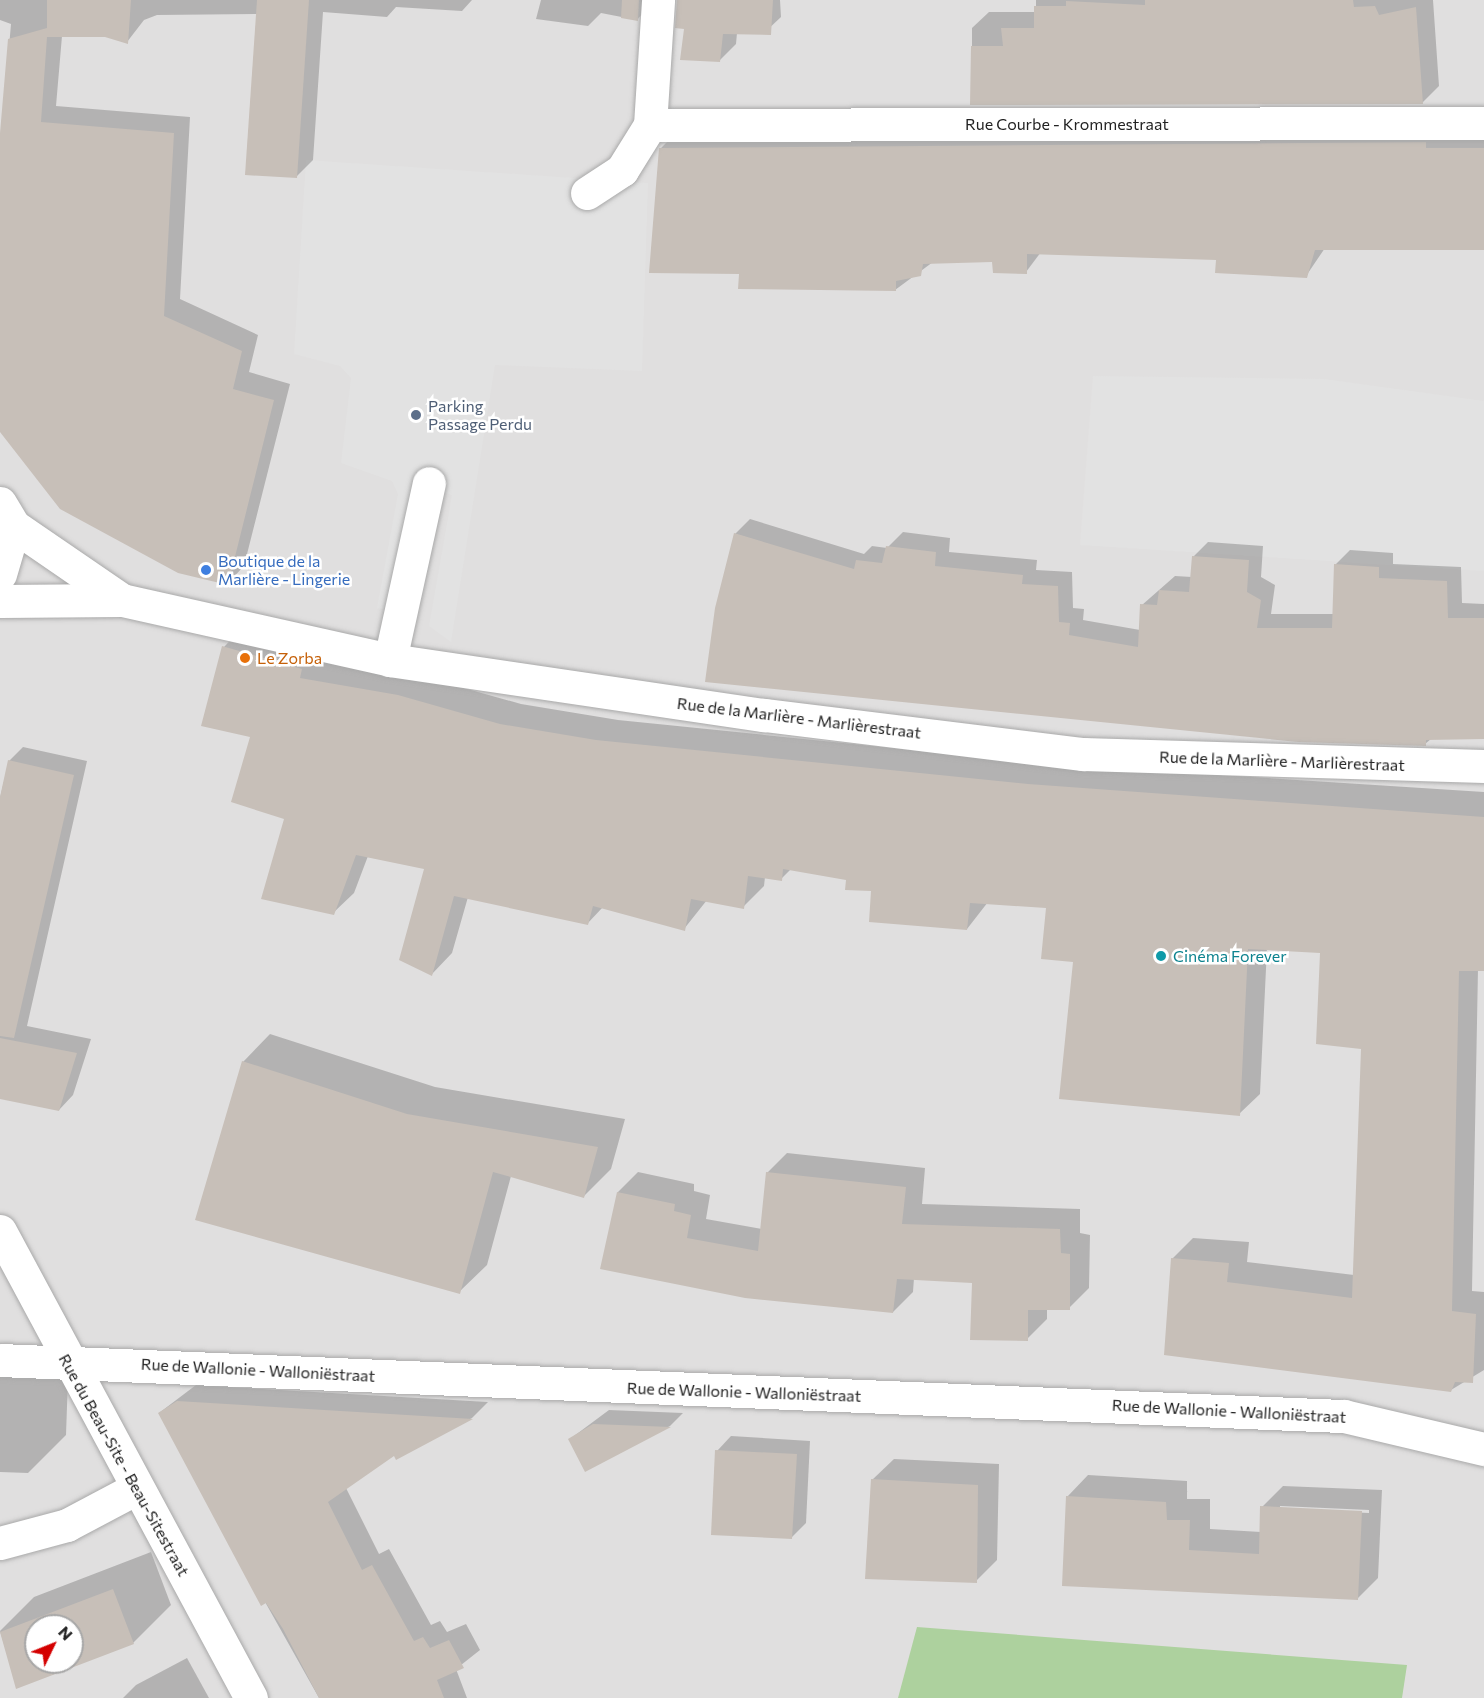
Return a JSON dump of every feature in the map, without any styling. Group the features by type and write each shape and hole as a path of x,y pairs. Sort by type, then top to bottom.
{"street":[{"path":"587,194 622,170 650,125 658,0"},
{"name":"Rue Courbe - Krommestraat","path":"650,125 1484,123"},
{"path":"390,660 429,483"},
{"name":"Rue de la Marlière - Marlièrestraat","path":"7,514 122,600"},
{"name":"Rue de la Marlière - Marlièrestraat","path":"0,574 7,514"},
{"name":"Rue de la Marlière - Marlièrestraat","path":"0,601 122,600 390,660 764,715 1083,754 1484,766"},
{"name":"Rue du Beau-Site - Beau-Sitestraat","path":"0,1231 64,1360 137,1488 251,1698"},
{"name":"Rue de Wallonie - Walloniëstraat","path":"0,1360 64,1360 638,1390 1344,1416 1484,1449"},
{"path":"0,1543 67,1525 137,1488"}],"shaded area":[{"path":"0,0 1484,0 1484,1698 0,1698"},
{"name":"Parking Passage Perdu","path":"306,160 648,183 642,371 495,365 451,642 429,626 452,495 427,488 399,611 377,608 398,494 392,481 341,463 351,378 340,366 294,354"},
{"path":"1093,376 1324,379 1484,401 1484,571 1080,545"}],"green space":[{"path":"917,1627 1407,1665 1402,1698 898,1698"}],"building":[{"path":"47,0 131,0 128,44 105,37 47,37 41,122 174,133 164,316 242,351 233,389 274,400 228,585 178,573 60,509 0,432 0,133 8,39 47,28"},
{"path":"257,0 309,0 297,178 245,175"},
{"path":"622,0 639,0 638,21 621,18"},
{"path":"677,0 773,0 771,35 723,34 720,62 680,60 684,29 675,28"},
{"path":"1145,0 1353,0 1354,7 1375,6 1379,15 1416,7 1423,104 970,105 971,46 1003,46 1001,28 1034,28 1034,6 1066,6 1066,1 1145,5"},
{"path":"1426,142 1426,148 1484,148 1484,250 1315,250 1307,278 1215,273 1216,260 1027,254 1027,274 993,273 992,262 923,264 921,276 896,281 896,291 738,289 739,274 649,273 659,148"},
{"path":"734,533 854,569 856,560 882,563 886,546 936,552 935,566 1023,575 1022,584 1058,586 1059,622 1070,623 1069,635 1138,647 1140,604 1157,605 1159,590 1189,592 1192,556 1249,560 1247,592 1261,600 1257,628 1332,628 1334,564 1379,567 1379,578 1447,581 1448,618 1484,618 1484,739 1426,740 1426,746 1298,742 705,682 715,608"},
{"path":"222,646 302,669 300,678 398,695 500,724 596,740 1028,784 1484,817 1484,971 1459,971 1452,1311 1476,1314 1473,1383 1455,1382 1451,1392 1164,1355 1171,1258 1229,1263 1227,1282 1352,1298 1361,1049 1316,1044 1320,953 1248,949 1240,1116 1059,1099 1073,962 1041,959 1046,908 970,903 967,930 869,922 871,891 845,890 846,880 783,869 782,881 748,876 744,909 691,899 685,931 593,906 588,925 454,896 432,976 399,960 424,869 356,855 334,915 261,899 284,819 231,802 250,737 201,726"},
{"path":"8,760 74,775 14,1038 0,1036 0,797"},
{"path":"0,1038 77,1053 59,1111 0,1099"},
{"path":"242,1061 407,1114 598,1147 584,1198 493,1172 460,1294 195,1220"},
{"path":"766,1172 906,1187 902,1224 1060,1229 1061,1253 1070,1254 1070,1310 1028,1310 1028,1341 970,1340 972,1283 897,1279 893,1313 745,1298 600,1269 617,1192 675,1204 674,1211 691,1215 687,1238 758,1251"},
{"path":"177,1401 473,1419 396,1460 394,1456 328,1502 362,1570 372,1565 414,1641 423,1637 430,1648 449,1640 464,1668 437,1680 444,1698 319,1698 283,1629 266,1603 261,1606 158,1413"},
{"path":"593,1424 671,1427 585,1472 568,1439"},
{"path":"715,1450 797,1454 792,1539 711,1535"},
{"path":"871,1479 978,1485 977,1583 865,1579"},
{"path":"1066,1496 1166,1502 1167,1520 1190,1520 1189,1550 1259,1554 1260,1506 1362,1511 1358,1600 1062,1586"},
{"path":"113,1589 134,1644 84,1663 84,1614 47,1614"},
{"path":"24,1623 24,1674 55,1674 16,1689 0,1632"}],"place":[{"name":"Parking Passage Perdu","path":"416,415"},
{"name":"Boutique de la Marlière - Lingerie","path":"206,570"},
{"name":"Le Zorba","path":"245,658"},
{"name":"Cinéma Forever","path":"1161,956"}]}
